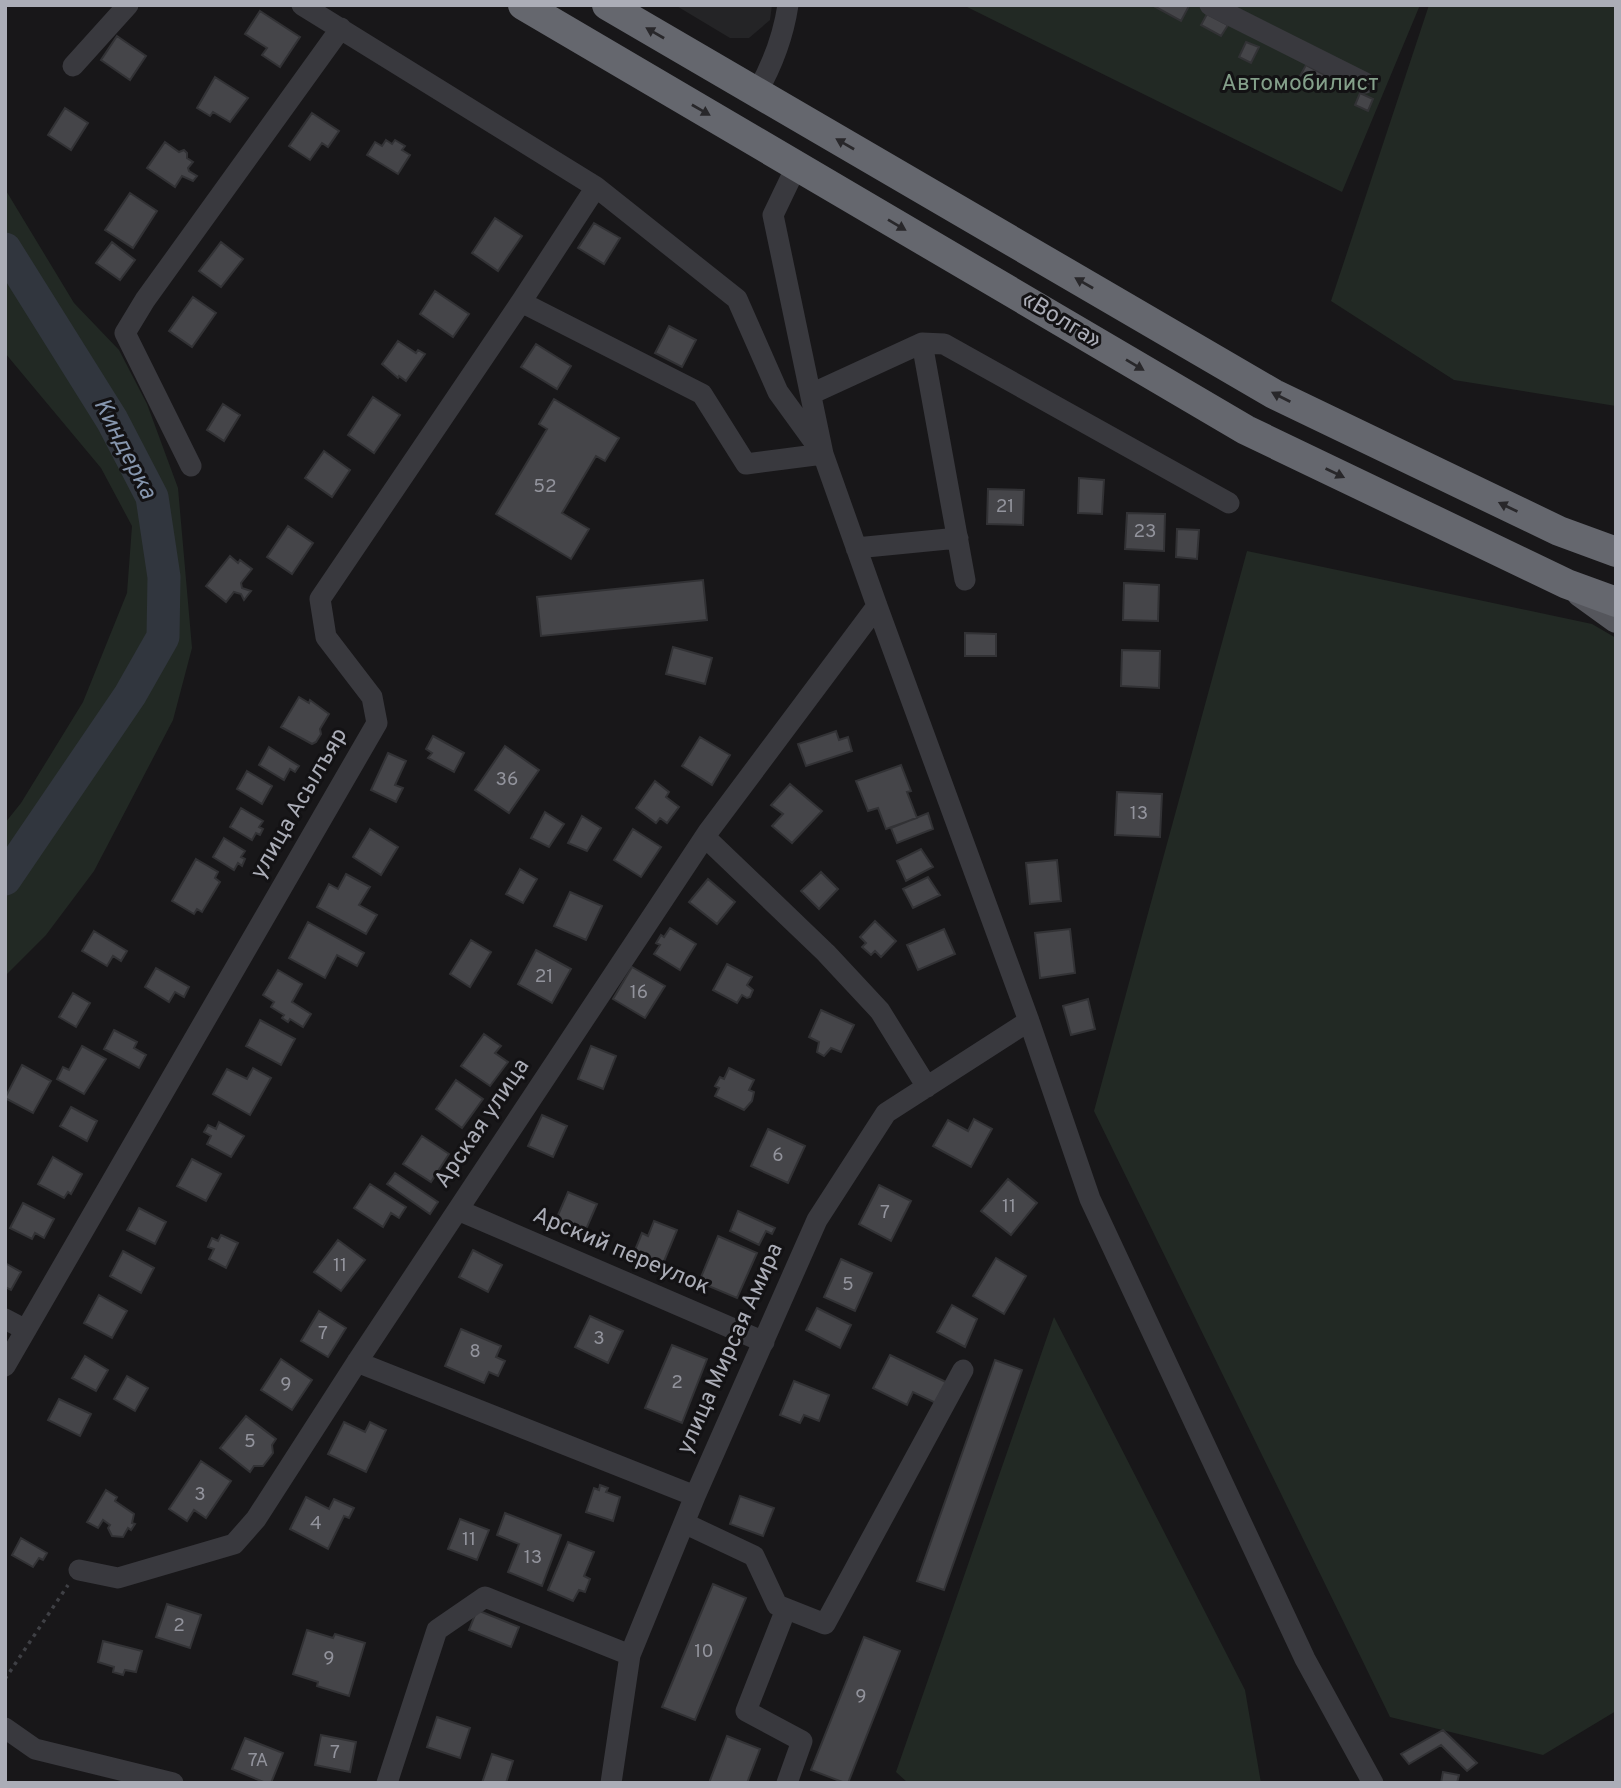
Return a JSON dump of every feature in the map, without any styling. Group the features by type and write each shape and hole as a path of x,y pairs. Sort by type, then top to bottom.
{"highway":[{"name":"«Волга»","path":"523,5 1246,430 1567,584 1616,602"},
{"name":"«Волга»","path":"607,5 1274,394 1559,531 1616,552"}],"main road":[{"path":"1559,531 1616,538"},
{"path":"1567,584 1616,620"}],"street":[{"path":"73,66 128,5"},
{"path":"302,5 596,187 737,299 778,392 823,454"},
{"path":"757,92 774,62 788,5"},
{"path":"1210,5 1365,83"},
{"path":"191,466 125,333 153,289 341,28"},
{"path":"796,165 773,215 823,454 856,548 1029,1021 1090,1199 1305,1659 1373,1783"},
{"name":"улица Асылъяр","path":"5,1366 377,723 372,697 326,637 320,599 522,302 596,187"},
{"path":"522,302 702,394 746,464 823,454"},
{"path":"811,394 922,343 944,344 1229,503"},
{"path":"922,343 965,580"},
{"path":"856,548 958,538"},
{"name":"Арская улица","path":"79,1570 118,1578 234,1544 256,1519 705,837 877,606"},
{"path":"705,837 826,953 880,1012 927,1087"},
{"name":"улица Мирсая Амира","path":"611,1783 630,1655 695,1496 817,1220 886,1113 1029,1021"},
{"name":"Арский переулок","path":"458,1210 764,1342"},
{"path":"5,1320 26,1330"},
{"path":"357,1362 695,1496"},
{"path":"684,1523 754,1556 777,1605 825,1624 963,1370"},
{"path":"387,1783 437,1630 485,1597 630,1655"},
{"path":"786,1609 746,1711 802,1741 787,1783"},
{"path":"5,1728 35,1749 173,1783"}],"path":[{"path":"5,1679 79,1570"}],"shaded area":[{"path":"675,5 772,5 770,20 749,38 730,38"}],"green space":[{"name":"Автомобилист","path":"963,5 1420,5 1342,192"},
{"path":"1429,5 1616,5 1616,406 1454,380 1331,301"},
{"path":"5,189 74,303 119,350 147,404 178,488 192,648 173,720 94,871 46,935 5,976 5,823 21,803 83,702 127,593 132,526 101,468 5,353"},
{"path":"1247,551 1592,624 1616,638 1616,1711 1543,1755 1390,1717 1094,1111"},
{"path":"1054,1317 1245,1690 1261,1783 908,1783 896,1772"}],"building":[{"path":"1152,5 1188,5 1189,6 1181,21"},
{"path":"260,11 300,37 280,67 262,55 267,48 245,34"},
{"path":"1207,14 1228,25 1221,36 1201,25"},
{"path":"117,36 146,56 130,80 101,60"},
{"path":"1246,42 1259,47 1251,63 1239,57"},
{"path":"1306,65 1325,75 1319,86 1300,76"},
{"path":"215,77 248,98 230,122 213,112 210,116 197,108"},
{"path":"1360,93 1373,99 1368,111 1355,105"},
{"path":"65,108 88,123 71,150 48,135"},
{"path":"312,113 339,131 328,147 322,143 310,160 289,146"},
{"path":"386,140 392,144 395,140 405,146 402,150 410,155 398,174 367,155 375,142 382,146"},
{"path":"165,142 179,152 184,150 187,153 187,158 193,162 188,168 189,171 197,176 193,181 182,176 175,187 147,168"},
{"path":"130,193 157,211 133,248 105,230"},
{"path":"495,218 522,236 498,271 472,253"},
{"path":"594,223 620,238 604,264 578,248"},
{"path":"112,242 135,260 120,280 96,263"},
{"path":"221,242 243,259 221,287 199,271"},
{"path":"435,291 469,314 453,337 420,314"},
{"path":"193,297 216,313 192,347 169,331"},
{"path":"669,326 696,340 682,367 655,353"},
{"path":"398,341 416,353 418,350 425,354 406,381 399,376 398,378 382,364"},
{"path":"536,344 571,366 557,389 521,367"},
{"path":"373,397 400,415 374,453 348,435"},
{"path":"554,399 619,438 605,461 596,456 562,513 589,529 571,559 496,514 547,429 539,424"},
{"path":"223,404 240,415 224,441 207,430"},
{"path":"324,451 350,470 332,497 305,478"},
{"path":"1079,478 1104,480 1102,514 1078,513"},
{"path":"988,489 1024,490 1023,525 987,524"},
{"path":"1127,513 1165,514 1164,551 1125,549"},
{"path":"288,526 313,543 292,574 267,557"},
{"path":"1177,529 1199,530 1197,559 1176,557"},
{"path":"230,556 252,569 241,583 242,588 251,591 244,600 241,594 234,592 226,602 206,586"},
{"path":"703,580 707,620 541,636 537,597"},
{"path":"1124,583 1159,585 1158,621 1123,620"},
{"path":"965,633 996,634 996,656 965,656"},
{"path":"673,647 712,658 705,684 666,674"},
{"path":"1122,650 1160,651 1159,688 1121,686"},
{"path":"299,697 309,703 310,700 329,714 320,729 321,734 312,744 281,727"},
{"path":"836,731 839,740 848,737 852,751 806,766 798,744"},
{"path":"433,736 464,753 454,772 428,758 432,753 426,749"},
{"path":"700,737 730,755 712,785 682,766"},
{"path":"505,746 539,770 509,813 475,790"},
{"path":"269,747 299,766 295,772 290,769 284,780 259,765"},
{"path":"388,753 406,761 395,785 403,788 396,802 371,790"},
{"path":"901,765 917,818 886,829 878,808 868,811 856,781"},
{"path":"247,771 272,786 262,804 237,789"},
{"path":"655,781 669,792 666,797 679,807 667,823 660,818 656,823 636,808"},
{"path":"790,784 822,811 792,843 772,826 783,814 771,805"},
{"path":"1117,792 1162,794 1160,837 1115,835"},
{"path":"241,808 263,821 259,827 263,829 260,835 256,833 252,840 230,827"},
{"path":"545,812 564,824 549,847 531,838"},
{"path":"928,813 933,829 897,843 891,828"},
{"path":"582,816 601,828 587,851 568,843"},
{"path":"370,829 398,847 381,875 353,857"},
{"path":"633,829 661,847 641,877 614,860"},
{"path":"224,838 245,851 241,857 245,859 242,866 238,863 234,870 213,857"},
{"path":"921,849 933,867 906,881 897,861"},
{"path":"196,859 218,872 215,878 220,882 202,912 197,909 194,914 172,901"},
{"path":"1057,860 1061,901 1030,904 1026,863"},
{"path":"520,869 537,879 523,903 506,894"},
{"path":"821,872 838,889 819,909 801,891"},
{"path":"346,874 370,887 359,905 377,915 366,934 317,907 329,884 338,889"},
{"path":"928,877 940,895 913,908 903,889"},
{"path":"708,879 735,902 717,924 689,902"},
{"path":"570,892 602,906 586,940 554,926"},
{"path":"875,921 896,941 881,957 875,951 871,955 862,947 866,943 860,937"},
{"path":"875,921 896,941 881,957 875,951 871,955 862,947 866,943 860,937"},
{"path":"308,922 364,953 357,966 337,955 325,978 289,958"},
{"path":"670,928 696,944 680,970 654,954 660,945 656,943"},
{"path":"944,929 955,954 918,970 907,945"},
{"path":"1070,929 1075,973 1040,978 1035,933"},
{"path":"94,931 127,951 121,961 113,956 107,966 82,951"},
{"path":"471,940 491,952 470,987 450,974"},
{"path":"536,950 571,969 552,1003 518,984"},
{"path":"727,964 752,977 747,985 753,990 750,997 742,995 737,1003 713,990"},
{"path":"632,967 665,986 645,1018 613,999"},
{"path":"156,968 189,987 184,997 175,992 169,1002 145,987"},
{"path":"278,970 302,984 292,1002 311,1014 303,1027 290,1019 288,1022 282,1018 284,1015 271,1007 274,1002 263,995"},
{"path":"73,993 90,1003 76,1027 59,1017"},
{"path":"1088,999 1095,1029 1071,1035 1063,1006"},
{"path":"821,1010 854,1025 841,1052 831,1048 824,1056 817,1052 819,1042 809,1037"},
{"path":"260,1020 295,1039 281,1065 246,1046"},
{"path":"114,1030 137,1042 134,1048 146,1055 139,1068 104,1049"},
{"path":"484,1034 501,1046 495,1053 508,1062 490,1086 461,1066"},
{"path":"82,1046 106,1059 84,1094 57,1079 63,1067 69,1070"},
{"path":"591,1046 616,1056 603,1089 578,1079"},
{"path":"22,1065 51,1081 33,1113 5,1098"},
{"path":"253,1068 271,1078 250,1115 213,1094 227,1069 247,1079"},
{"path":"729,1068 754,1080 749,1090 754,1092 752,1101 744,1110 715,1096 719,1088 715,1086 720,1077 724,1079"},
{"path":"456,1080 483,1099 462,1128 436,1109"},
{"path":"71,1107 97,1121 87,1141 60,1126"},
{"path":"542,1115 567,1126 553,1157 528,1146"},
{"path":"974,1119 992,1129 971,1167 933,1146 948,1120 968,1131"},
{"path":"219,1122 244,1136 231,1157 207,1144 211,1136 204,1132 208,1125 216,1129"},
{"path":"768,1129 805,1146 788,1183 751,1166"},
{"path":"422,1136 449,1154 431,1182 403,1164"},
{"path":"53,1157 82,1174 71,1194 68,1192 64,1198 38,1184"},
{"path":"192,1159 221,1174 206,1201 177,1186"},
{"path":"395,1173 438,1202 430,1214 387,1184"},
{"path":"1008,1179 1037,1203 1011,1235 981,1211"},
{"path":"370,1184 406,1207 399,1218 391,1213 383,1227 354,1208"},
{"path":"879,1185 911,1201 891,1241 859,1224"},
{"path":"568,1192 597,1204 584,1234 555,1222"},
{"path":"23,1203 54,1219 44,1238 35,1233 32,1239 10,1228"},
{"path":"139,1208 166,1222 155,1244 127,1230"},
{"path":"738,1211 775,1228 772,1234 766,1231 759,1245 730,1231"},
{"path":"654,1221 677,1230 660,1271 637,1261 639,1257 633,1255 642,1233 648,1236"},
{"path":"221,1235 238,1243 226,1268 209,1259 214,1249 208,1247 212,1238 218,1241"},
{"path":"718,1236 757,1253 737,1298 699,1282"},
{"path":"338,1240 365,1260 341,1291 314,1272"},
{"path":"473,1250 502,1265 488,1292 459,1277"},
{"path":"123,1251 154,1268 141,1293 110,1276"},
{"path":"996,1258 1026,1276 1004,1314 973,1296"},
{"path":"841,1259 872,1273 855,1311 824,1297"},
{"path":"5,1263 21,1272 11,1290 5,1287"},
{"path":"99,1295 127,1311 112,1338 84,1323"},
{"path":"952,1305 977,1319 965,1347 937,1332"},
{"path":"817,1308 851,1325 840,1348 806,1330"},
{"path":"319,1311 346,1328 328,1357 301,1341"},
{"path":"590,1316 623,1331 608,1363 575,1347"},
{"path":"461,1329 501,1346 496,1357 505,1361 498,1376 489,1372 484,1383 445,1366"},
{"path":"672,1345 707,1359 682,1423 645,1408"},
{"path":"890,1355 950,1384 940,1405 913,1392 907,1405 873,1388"},
{"path":"85,1356 108,1370 96,1391 72,1378"},
{"path":"281,1359 312,1380 292,1410 261,1390"},
{"path":"995,1360 1022,1370 944,1590 917,1581"},
{"path":"127,1376 148,1388 135,1411 114,1399"},
{"path":"794,1381 829,1395 819,1421 804,1415 800,1423 780,1415"},
{"path":"59,1399 91,1414 80,1436 48,1420"},
{"path":"246,1416 276,1439 272,1445 273,1453 263,1466 254,1466 250,1472 220,1448"},
{"path":"344,1422 365,1432 370,1422 386,1430 366,1472 328,1454"},
{"path":"201,1461 231,1481 206,1518 194,1510 187,1521 169,1509"},
{"path":"600,1485 608,1488 606,1492 620,1497 613,1521 586,1512 594,1488 599,1490"},
{"path":"106,1490 117,1497 115,1501 134,1514 132,1523 135,1524 131,1530 128,1528 123,1537 112,1536 108,1528 110,1525 103,1520 98,1528 87,1522"},
{"path":"740,1496 774,1508 763,1536 730,1524"},
{"path":"306,1497 329,1509 334,1499 354,1508 349,1518 344,1516 328,1549 290,1529"},
{"path":"505,1513 561,1535 542,1586 508,1572 519,1544 497,1535"},
{"path":"460,1519 489,1530 477,1560 448,1549"},
{"path":"21,1538 47,1553 43,1560 39,1558 33,1567 12,1555"},
{"path":"568,1542 594,1552 584,1576 590,1579 585,1592 579,1590 573,1601 548,1590"},
{"path":"713,1584 746,1598 695,1720 662,1707"},
{"path":"167,1604 201,1615 190,1648 156,1637"},
{"path":"477,1610 519,1627 511,1647 469,1630"},
{"path":"307,1630 333,1638 335,1634 365,1643 349,1696 317,1686 318,1682 293,1674"},
{"path":"864,1637 900,1651 848,1783 845,1783 811,1770"},
{"path":"103,1641 142,1651 136,1672 125,1670 123,1675 113,1672 114,1667 98,1662"},
{"path":"437,1717 470,1728 460,1758 427,1747"},
{"path":"1443,1730 1477,1763 1467,1771 1441,1745 1409,1764 1401,1754"},
{"path":"321,1735 356,1742 350,1772 315,1765"},
{"path":"727,1736 760,1749 747,1783 709,1783"},
{"path":"245,1738 283,1753 271,1783 232,1769"},
{"path":"492,1754 513,1761 506,1783 482,1783"},
{"path":"1443,1772 1459,1775 1457,1783 1441,1783"}],"waterway":[{"name":"Киндерка","path":"5,249 112,420 152,497 164,577 163,637 130,695 5,879"}]}
